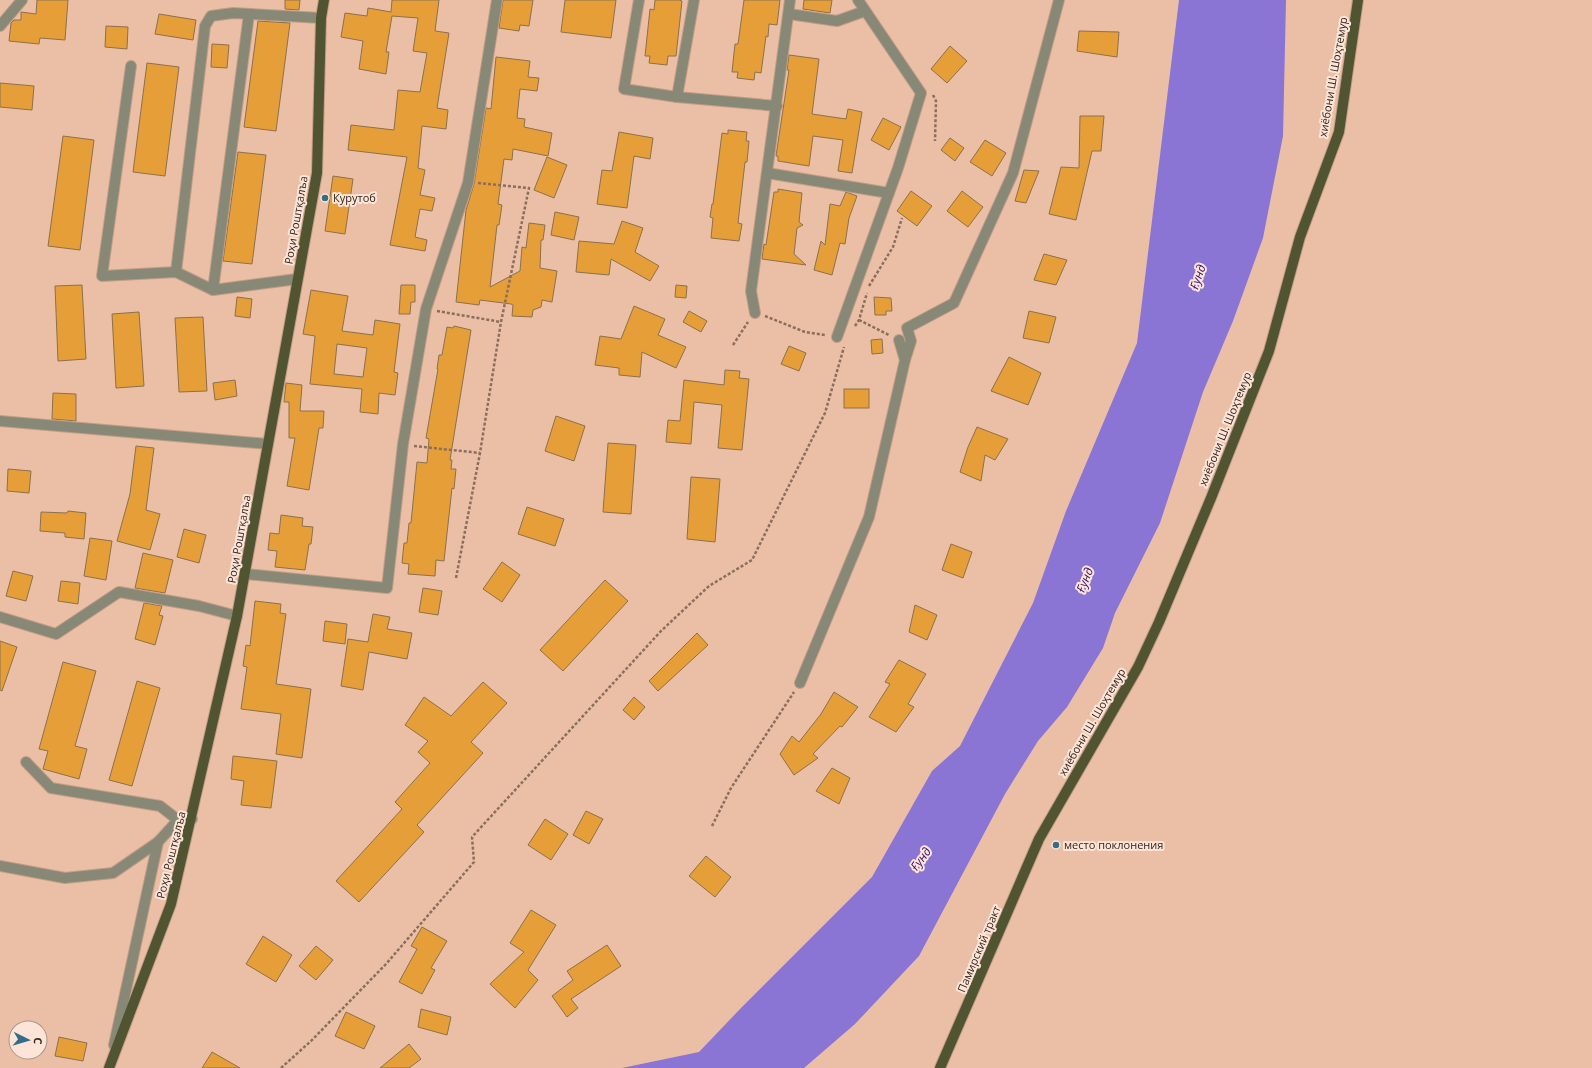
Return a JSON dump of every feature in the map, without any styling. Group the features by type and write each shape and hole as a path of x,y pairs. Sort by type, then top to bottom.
{"main road":[{"name":"Роҳи Роштқалъа","path":"109,1068 171,904 192,819 246,574 297,279 317,173 321,18 324,0"},
{"name":"хиёбони Ш. Шоҳтемур","path":"1039,839 1138,667 1159,622 1211,498 1269,351 1300,237 1339,132 1358,0"},
{"name":"Памирский тракт","path":"940,1068 1039,839"}],"street":[{"path":"0,26 22,0"},
{"path":"246,574 387,588 403,444 426,309 468,183 497,0"},
{"path":"639,0 624,89 677,97 777,106"},
{"path":"677,97 694,0"},
{"path":"755,312 751,291 790,0"},
{"path":"837,337 898,168 921,93 858,0"},
{"path":"800,683 869,518 910,341 907,328 954,303 1013,173 1059,0"},
{"path":"789,14 837,22 865,11"},
{"path":"176,272 205,26 211,16 233,13 321,18"},
{"path":"213,290 249,14"},
{"path":"131,66 102,276 176,272 213,290 297,279"},
{"path":"768,173 889,193"},
{"path":"899,340 905,360"},
{"path":"0,421 268,444"},
{"path":"0,617 56,634 119,592 199,606 237,616"},
{"path":"26,762 51,788 160,806 178,820 192,819"},
{"path":"0,866 65,878 113,873 158,842 178,820"},
{"path":"109,1068 158,842"}],"path":[{"path":"456,578 480,453 501,322 529,188 468,183"},
{"path":"426,309 501,322"},
{"path":"733,345 755,312"},
{"path":"859,320 899,340"},
{"path":"281,1068 310,1041 386,964 474,862 472,837 661,631 709,586 752,560 825,413 844,346"},
{"path":"403,444 480,453"},
{"path":"712,826 731,788 800,683"}],"water":[{"name":"Ғунд","path":"1179,0 1286,0 1283,136 1263,238 1233,321 1203,392 1160,523 1115,613 1103,648 1067,707 1038,741 1005,794 919,956 855,1024 804,1068 622,1068 699,1052 872,877 932,771 960,746 1033,603 1066,511 1137,343"}],"building":[{"path":"37,0 68,0 65,40 40,38 39,44 9,41 11,23 14,20 21,20 21,12 36,14"},
{"path":"285,0 300,0 299,10 285,9"},
{"path":"392,0 439,0 435,31 449,33 437,108 448,110 446,129 422,126 418,168 425,170 420,195 435,198 432,211 420,209 415,237 427,240 425,251 390,245 407,157 348,150 351,125 394,130 398,90 420,92 427,53 413,51 418,18 392,16 386,52 389,52 386,74 359,69 363,41 341,37 345,13 367,16 368,8 391,12"},
{"path":"503,0 533,0 529,26 520,25 519,31 499,28"},
{"path":"565,0 616,0 611,38 561,32"},
{"path":"655,0 682,1 676,56 668,56 667,65 649,63 650,56 645,56 650,9 654,10"},
{"path":"744,0 780,0 777,25 769,24 761,73 755,72 754,80 737,78 738,72 732,72 735,44 738,44"},
{"path":"804,0 832,0 830,13 803,9"},
{"path":"159,14 196,20 193,40 155,34"},
{"path":"258,21 290,23 276,131 244,127"},
{"path":"106,26 128,27 127,49 105,47"},
{"path":"1079,31 1119,32 1117,57 1077,51"},
{"path":"212,44 229,45 227,68 211,67"},
{"path":"950,46 967,61 947,83 931,69"},
{"path":"789,55 819,59 812,114 846,119 848,109 862,112 852,173 838,171 843,140 813,136 809,166 778,161 778,156 776,156 789,70 787,70"},
{"path":"496,57 530,61 528,77 539,78 537,91 520,89 517,118 525,119 524,127 552,133 548,156 513,149 512,160 504,159 498,204 502,205 499,225 497,225 490,287 520,271 522,247 526,248 529,223 545,225 543,240 541,240 540,268 557,271 552,302 542,300 541,307 533,310 532,317 512,316 513,305 511,304 480,300 479,305 456,302 466,210 474,184 486,108 491,109"},
{"path":"147,63 179,67 165,176 133,172"},
{"path":"0,83 34,86 32,110 0,107"},
{"path":"1080,116 1104,116 1101,151 1092,151 1076,220 1049,214 1061,167 1079,168"},
{"path":"883,118 901,127 889,150 871,140"},
{"path":"728,130 747,132 746,141 749,141 738,223 742,224 739,241 711,238 713,218 710,217 722,133 728,134"},
{"path":"619,132 653,138 650,159 634,156 627,208 597,204 602,170 612,171"},
{"path":"63,136 94,140 80,250 48,246"},
{"path":"950,138 964,148 955,161 941,150"},
{"path":"985,140 1006,153 992,176 970,162"},
{"path":"238,152 266,155 252,264 223,261"},
{"path":"547,157 567,165 554,198 534,190"},
{"path":"1024,170 1039,171 1026,203 1015,201"},
{"path":"333,176 353,179 345,234 325,231"},
{"path":"778,189 802,193 799,222 803,225 797,228 794,254 806,265 762,259 764,244 766,245 774,192 778,192"},
{"path":"911,191 932,206 917,226 897,211"},
{"path":"962,191 983,207 968,227 947,211"},
{"path":"846,192 857,196 849,218 845,244 840,243 832,275 814,270 821,241 825,245 830,204 840,206"},
{"path":"555,212 579,217 574,240 551,235"},
{"path":"622,221 643,228 635,252 659,266 650,281 611,259 609,275 576,272 579,241 614,244"},
{"path":"1044,254 1067,260 1056,285 1034,280"},
{"path":"82,285 86,359 58,361 55,286"},
{"path":"401,285 415,285 415,302 411,302 410,314 399,314"},
{"path":"676,285 687,286 686,298 675,297"},
{"path":"311,290 348,296 342,331 373,335 375,320 400,324 394,372 398,373 395,395 379,393 378,414 360,412 362,389 310,384 315,336 303,334","holes":["337,344 367,348 363,377 334,374"]},
{"path":"237,297 252,299 250,318 235,316"},
{"path":"874,297 891,298 892,311 886,311 886,315 875,315"},
{"path":"634,306 665,319 658,335 686,347 676,368 642,352 640,377 619,375 619,368 595,365 600,336 621,339"},
{"path":"689,311 707,321 701,332 683,322"},
{"path":"1029,311 1056,317 1049,343 1023,338"},
{"path":"139,312 144,386 116,388 112,314"},
{"path":"203,317 207,391 179,392 175,318"},
{"path":"454,326 471,330 450,460 452,460 451,469 456,469 454,489 452,488 444,561 436,560 435,576 408,574 409,564 402,563 404,543 407,543 409,523 411,523 417,462 427,463 429,439 426,438 439,355 442,355 447,327 453,328"},
{"path":"882,339 883,353 872,354 871,340"},
{"path":"789,346 806,353 799,371 781,364"},
{"path":"1009,357 1041,373 1028,405 991,391"},
{"path":"725,370 740,371 739,378 749,379 742,450 718,448 722,405 694,402 691,444 666,442 668,420 680,421 684,380 724,385"},
{"path":"235,380 237,396 215,400 213,383"},
{"path":"286,383 302,385 300,411 324,411 323,428 319,428 309,490 287,486 295,438 289,438 289,402 284,402"},
{"path":"844,389 869,389 869,408 844,408"},
{"path":"53,393 76,394 76,421 52,419"},
{"path":"556,416 585,426 574,461 545,451"},
{"path":"977,427 1008,439 995,460 985,455 981,481 960,472 968,447"},
{"path":"608,443 636,445 631,514 603,512"},
{"path":"136,446 154,448 146,510 160,514 150,550 117,541 130,494"},
{"path":"8,469 31,471 29,493 7,491"},
{"path":"691,477 720,479 715,542 687,539"},
{"path":"527,507 564,519 555,546 518,534"},
{"path":"68,511 86,513 84,539 65,537 65,533 40,531 41,512 67,513"},
{"path":"281,515 303,518 302,526 313,527 305,570 275,567 277,551 268,550 270,533 279,534"},
{"path":"184,529 206,535 199,563 177,557"},
{"path":"90,538 112,541 106,580 84,576"},
{"path":"951,544 972,552 963,578 942,570"},
{"path":"143,553 173,560 165,593 135,588"},
{"path":"502,562 520,575 502,602 483,589"},
{"path":"13,571 33,576 26,601 6,596"},
{"path":"605,580 628,601 563,671 540,650"},
{"path":"61,581 80,583 78,604 58,601"},
{"path":"423,588 442,591 438,615 419,612"},
{"path":"255,601 281,604 280,613 286,614 276,684 311,689 302,758 276,754 281,714 241,709 247,667 243,666 246,645 250,646"},
{"path":"144,603 162,606 159,615 163,616 155,645 135,639"},
{"path":"915,605 937,615 927,640 909,632"},
{"path":"373,614 390,617 387,629 412,633 407,659 369,652 363,690 341,686 348,639 368,642"},
{"path":"325,621 347,624 345,644 323,641"},
{"path":"697,633 708,645 658,691 649,681"},
{"path":"0,641 17,647 2,691 0,690"},
{"path":"899,660 926,674 908,704 914,707 896,732 869,717 890,684 885,682"},
{"path":"63,662 96,671 75,746 87,749 79,779 43,769 48,751 39,749"},
{"path":"137,681 160,688 132,786 109,780"},
{"path":"483,682 507,703 471,742 483,753 417,825 424,832 359,902 336,881 402,809 395,802 430,763 418,752 428,741 405,725 424,697 451,716"},
{"path":"834,692 858,707 842,727 840,726 813,754 818,758 794,775 780,754 792,736 799,742 821,714"},
{"path":"634,697 645,707 634,720 623,710"},
{"path":"233,756 277,761 271,808 241,805 244,781 231,779"},
{"path":"832,768 850,778 839,804 816,791"},
{"path":"586,811 603,819 589,844 573,835"},
{"path":"545,819 568,834 551,860 528,845"},
{"path":"706,856 731,877 715,897 689,876"},
{"path":"531,910 556,925 528,970 538,980 515,1008 490,984 524,952 510,943"},
{"path":"422,927 447,941 431,968 435,970 422,994 399,982 417,949 411,946"},
{"path":"263,936 292,955 276,982 246,964"},
{"path":"607,945 621,966 571,999 578,1008 567,1017 552,996 573,980 567,971"},
{"path":"316,946 333,960 316,980 299,966"},
{"path":"421,1009 451,1017 447,1035 418,1027"},
{"path":"346,1012 375,1026 364,1049 335,1036"},
{"path":"59,1037 87,1043 83,1061 55,1056"},
{"path":"409,1044 421,1059 409,1068 380,1068"},
{"path":"212,1052 240,1068 202,1068"}],"place":[{"name":"Курутоб","path":"325,198"},
{"name":"место поклонения","path":"1056,845"}]}
